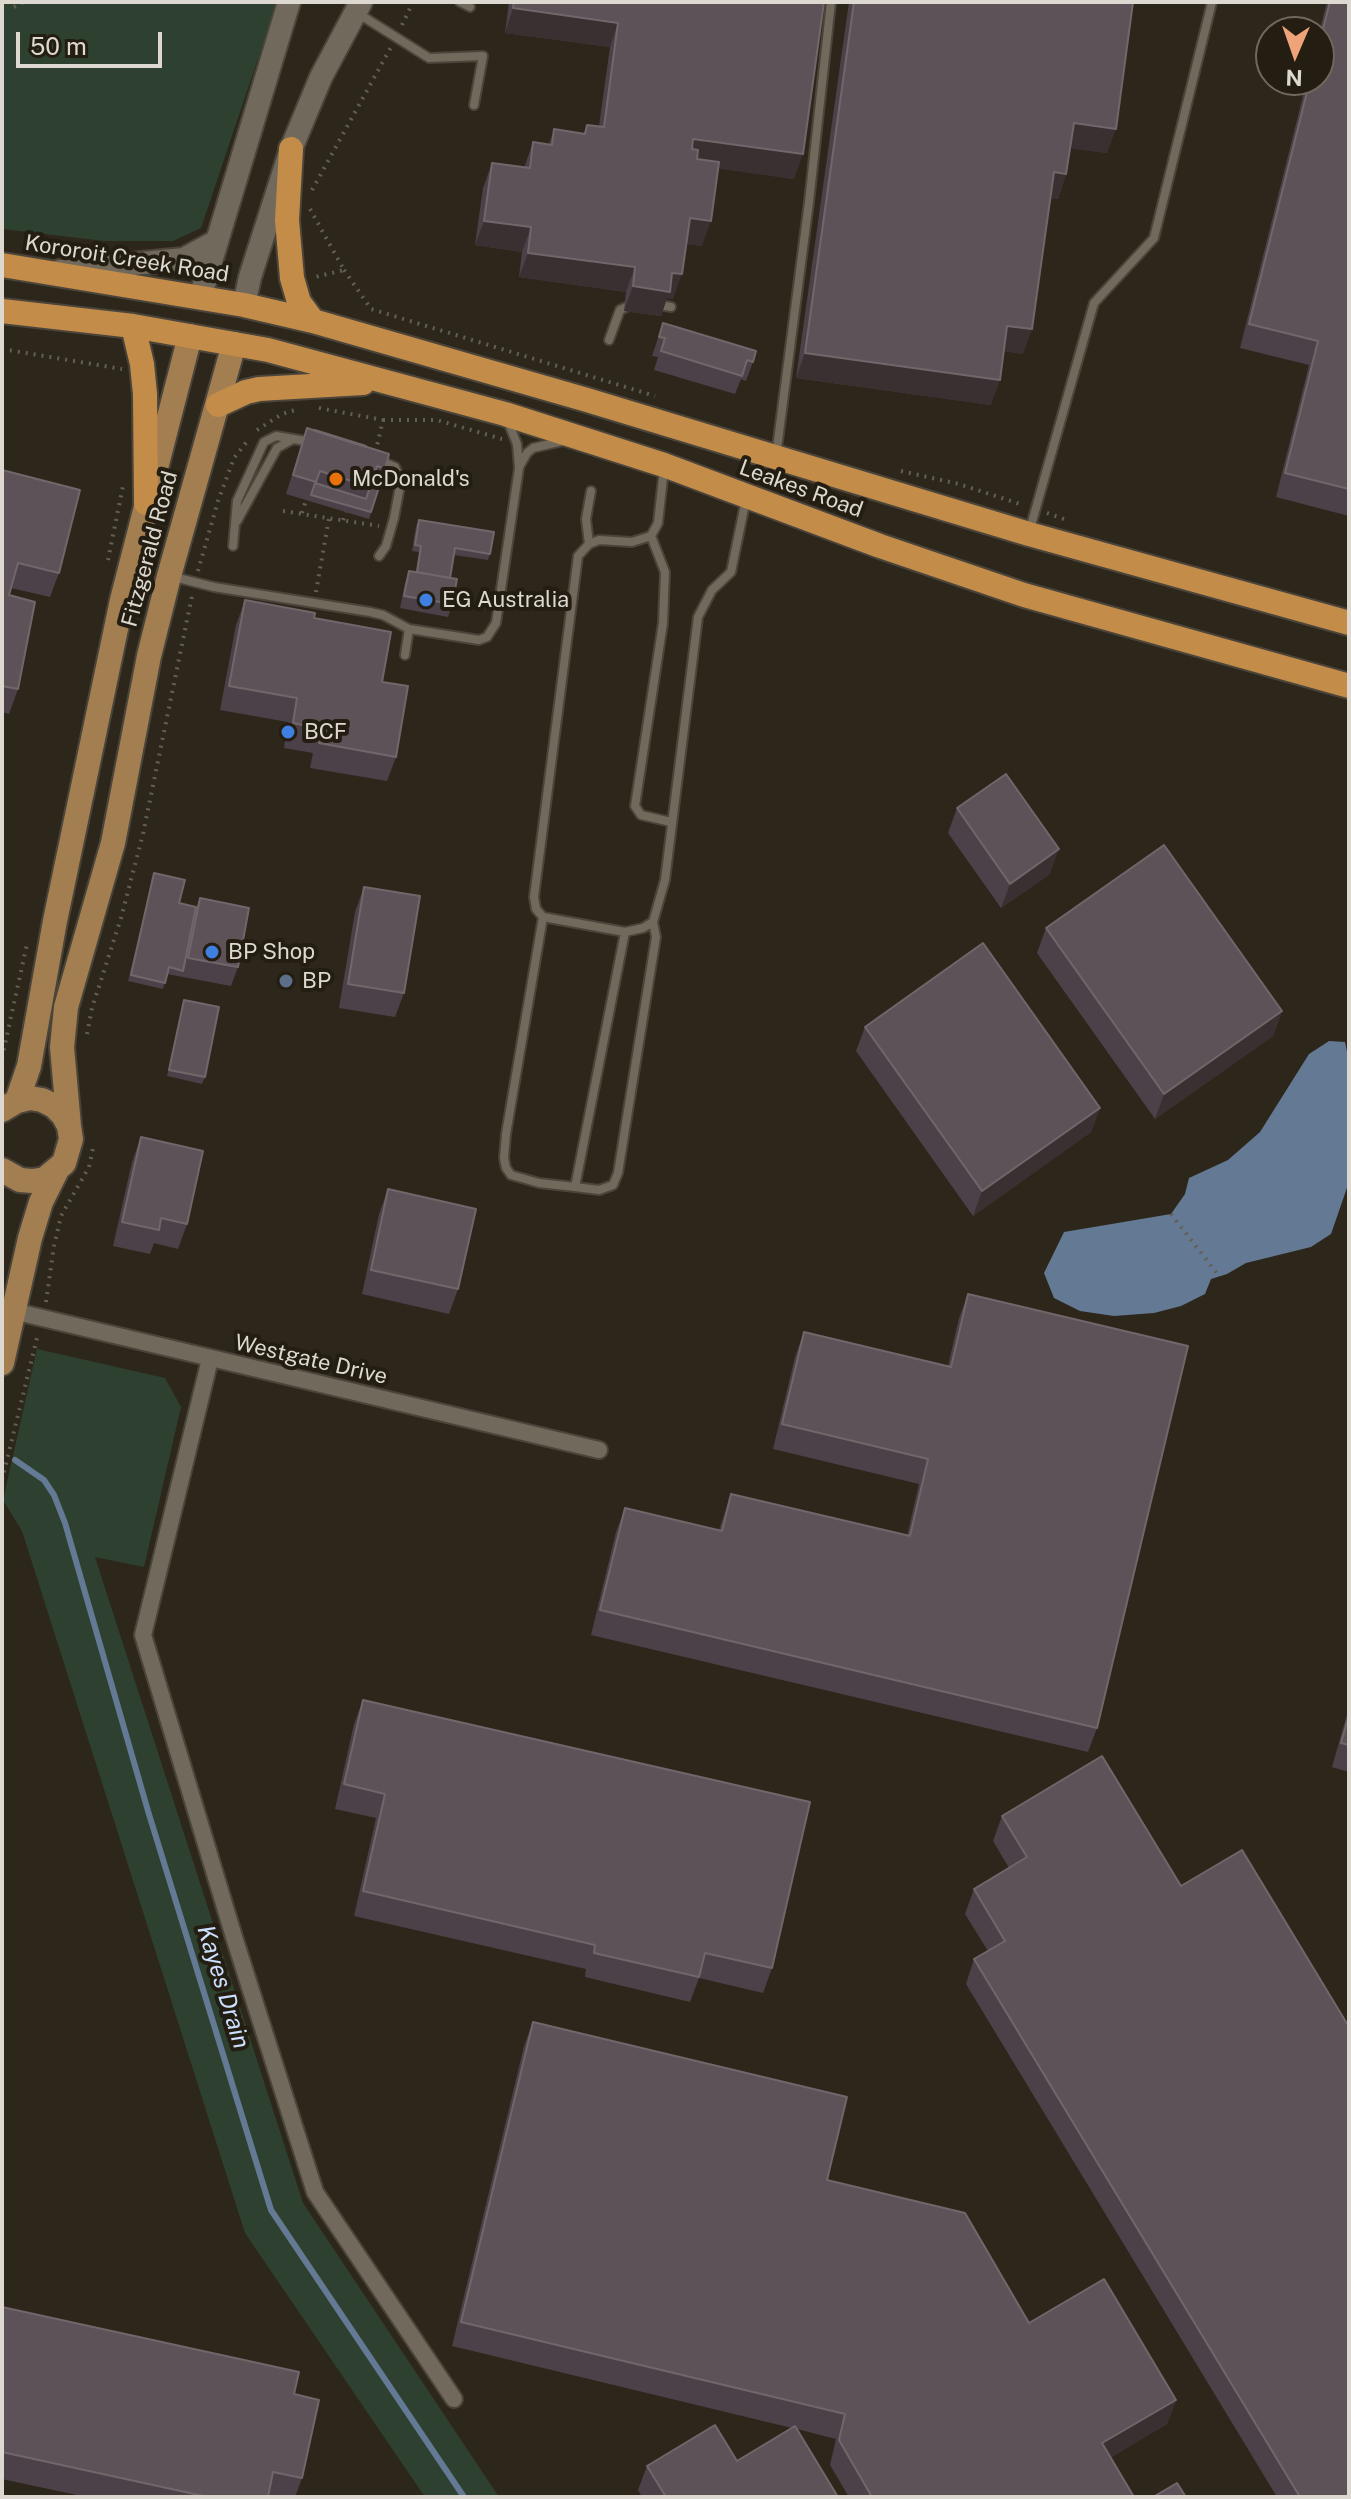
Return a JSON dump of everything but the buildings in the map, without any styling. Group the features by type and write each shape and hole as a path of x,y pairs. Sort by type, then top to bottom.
{"highway":[{"path":"291,149 287,220 292,278 299,302 313,321"},
{"name":"Kororoit Creek Road","path":"2,265 244,305"},
{"name":"Fitzgerald Road","path":"190,336 200,298"},
{"name":"Leakes Road","path":"244,305 313,321 1029,534 1349,623"},
{"name":"Fitzgerald Road","path":"234,344 244,305"},
{"path":"2,311 133,326 234,344"},
{"path":"2,325 53,318"},
{"path":"133,326 145,394 146,503"},
{"name":"Leakes Road","path":"234,344 268,350 505,414 664,465 747,498 1024,595 1349,686"},
{"path":"218,405 259,389 385,381"}],"main road":[{"name":"Fitzgerald Road","path":"200,298 289,2"},
{"name":"Fitzgerald Road","path":"244,305 291,149 321,77 358,7"},
{"path":"46,272 184,259 217,241"},
{"name":"Fitzgerald Road","path":"8,1104 29,1066 84,774 146,503 190,336"},
{"name":"Fitzgerald Road","path":"56,1172 70,1151 62,1047 66,1007 113,843 149,656 169,576 234,344"},
{"path":"8,1104 30,1098 54,1106 69,1126"},
{"path":"2,1170 20,1180 32,1181 56,1172"},
{"path":"2,1363 41,1202 56,1172"}],"street":[{"name":"Westgate Drive","path":"13,1311 599,1450"},
{"path":"210,1359 143,1635 315,2192 454,2399"}],"lane":[{"path":"460,2 470,7"},
{"path":"776,457 831,2"},
{"path":"1029,534 1094,303 1154,238 1212,2"},
{"path":"358,7 396,38 429,58 483,56 474,105"},
{"path":"609,340 620,310 629,305 671,307"},
{"path":"169,576 383,615 409,629 479,640 492,631 496,623 519,468 517,444 505,414"},
{"path":"233,546 237,501 264,442 276,436 298,438 324,446"},
{"path":"233,529 277,448 283,442 298,438"},
{"path":"519,468 533,448 577,438"},
{"path":"372,460 395,467 401,481 386,546 379,556"},
{"path":"653,922 625,932 543,917 536,909 534,897 578,556 589,544 599,540 632,542 651,536 658,523 664,465"},
{"path":"589,544 586,519 591,491"},
{"path":"543,917 506,1134 506,1168 511,1175 539,1183 599,1190 613,1185 618,1173 656,937 653,922 665,880 698,617 712,590 731,572 747,498"},
{"path":"651,536 665,572 663,623 635,806 641,815 671,822"},
{"path":"405,655 409,629"},
{"path":"575,1187 625,932"}],"path":[{"path":"14,7 24,2"},
{"path":"307,219 307,204 314,182 396,38 413,2"},
{"path":"307,204 344,270 371,309 657,397"},
{"path":"311,278 344,270"},
{"path":"2,349 124,369"},
{"path":"86,1039 92,1008 121,918 143,834 195,583 218,501 234,458 260,426 306,406 383,420 372,460"},
{"path":"898,470 959,484 1076,523"},
{"path":"302,513 306,500"},
{"path":"283,511 378,527 380,515"},
{"path":"343,520 346,512"},
{"path":"314,603 329,518"},
{"path":"1171,1214 1219,1276"},
{"path":"2,1480 42,1318 54,1246"}],"green space":[{"path":"2,2 277,2 201,228 173,241 104,241 2,229"},
{"path":"37,1349 165,1378 181,1407 144,1567 95,1557 303,2203 499,2497 425,2497 245,2233 22,1531 3,1500"}],"water":[{"path":"1329,1041 1345,1042 1349,1061 1349,1182 1331,1234 1311,1247 1246,1263 1211,1279 1205,1294 1181,1306 1154,1313 1114,1316 1080,1311 1054,1298 1044,1273 1064,1232 1171,1214 1185,1194 1189,1178 1228,1160 1260,1132 1309,1054"}],"waterway":[{"name":"Kayes Drain","path":"15,1460 44,1480 54,1495 65,1523 148,1811 271,2210 464,2497"}],"place":[{"name":"McDonald's","path":"336,479"},
{"name":"EG Australia","path":"426,600"},
{"name":"BCF","path":"288,732"},
{"name":"BP Shop","path":"212,952"},
{"name":"BP","path":"286,981"}]}
